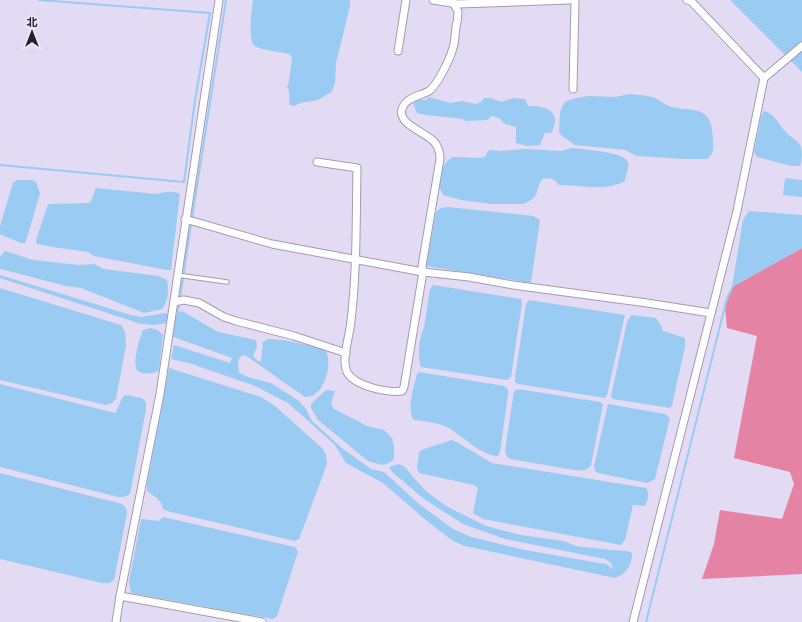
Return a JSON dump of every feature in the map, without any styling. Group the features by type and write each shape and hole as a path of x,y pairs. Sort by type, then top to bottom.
{"street":[{"path":"116,622 160,394 219,0"},
{"path":"398,51 406,0"},
{"path":"433,0 454,4 569,0"},
{"path":"573,89 575,0"},
{"path":"687,0 691,1 764,78"},
{"path":"317,162 357,168 356,259 352,320 346,353 346,366 352,378 363,385 394,392 402,391 404,387 423,272 422,266 440,152 436,144 431,139 406,123 402,116 402,110 413,98 429,91 436,84 453,50 458,11 454,4"},
{"path":"633,622 736,211 764,78 802,46"},
{"path":"185,219 272,244 423,272 469,277 513,285 711,313"},
{"path":"174,302 184,300 199,303 224,317 294,336 346,353"},
{"path":"120,596 262,622"}],"lane":[{"path":"178,275 227,282"}],"shaded area":[{"path":"802,248 802,574 702,579 714,544 720,510 782,519 794,484 790,472 734,458 757,336 727,328 725,308 732,287"}],"water":[{"path":"253,0 350,0 350,6 336,63 335,82 332,92 314,101 300,103 295,106 290,105 289,91 287,87 292,57 289,54 266,50 255,46 251,38"},
{"path":"730,0 802,0 802,72"},
{"path":"630,94 652,97 671,107 695,110 706,115 710,121 712,129 713,148 711,155 707,159 637,156 625,150 575,145 562,136 559,132 560,112 565,102 588,96 615,97"},
{"path":"429,97 450,103 462,101 476,104 481,102 484,98 491,98 501,102 513,98 525,99 528,106 541,107 551,111 555,120 554,126 551,133 545,133 540,145 527,146 516,143 516,127 505,124 499,118 491,116 488,120 466,121 463,119 417,113 413,103 422,99 426,100"},
{"path":"764,111 768,112 774,117 783,129 800,145 802,154 800,166 791,166 757,157 754,152 761,117"},
{"path":"572,148 611,153 624,158 628,162 625,181 609,186 593,187 559,185 552,179 542,179 536,195 531,200 523,204 492,204 461,200 443,195 439,186 442,169 444,165 453,157 481,158 485,157 488,151 491,150 500,151 525,149 561,151"},
{"path":"785,178 802,180 802,197 783,195"},
{"path":"18,180 32,180 36,182 40,193 25,243 21,243 0,234 0,226 13,183"},
{"path":"96,188 156,194 171,192 180,194 171,270 94,256 88,252 37,244 36,240 49,204 88,203 91,201"},
{"path":"448,207 533,216 540,220 531,283 426,266 436,212 441,208"},
{"path":"749,211 802,215 802,248 732,287 743,220"},
{"path":"5,251 33,260 79,265 94,264 104,269 159,276 167,280 167,299 162,309 144,313 81,288 66,286 0,269 0,257"},
{"path":"0,275 131,315 141,317 165,313 168,314 166,323 155,325 141,324 0,278"},
{"path":"433,285 521,299 522,303 511,377 507,380 421,367 419,358 420,342 424,328 430,289"},
{"path":"0,288 121,325 125,332 126,345 116,399 112,403 106,405 0,380"},
{"path":"529,300 625,315 607,395 605,398 518,384 515,382 526,304"},
{"path":"182,311 218,332 256,340 257,347 253,356 258,361 261,361 263,342 268,339 284,340 325,349 328,355 328,370 326,379 322,386 312,396 305,397 245,355 241,356 238,361 239,373 271,383 299,401 306,409 312,421 343,449 371,469 384,472 419,504 453,529 471,537 525,550 606,564 613,569 611,563 605,559 505,539 463,524 424,499 392,472 389,467 399,464 405,467 427,492 446,506 486,526 521,535 564,541 576,546 627,551 632,553 630,565 623,574 615,578 465,546 453,541 383,483 346,463 335,445 288,403 255,386 189,363 171,359 174,345 230,363 232,358 171,336 176,315"},
{"path":"631,315 656,318 663,331 685,338 685,347 672,405 670,408 613,399 611,396 627,322"},
{"path":"150,328 158,330 163,335 159,369 157,372 142,373 136,368 135,363 137,351 143,330"},
{"path":"169,368 261,397 275,406 323,449 326,455 327,464 299,539 295,541 167,511 163,509 157,498 147,491 147,484"},
{"path":"419,372 504,386 508,389 500,452 498,456 485,453 447,427 435,423 414,420 411,411 411,398 417,374"},
{"path":"0,384 115,413 125,395 142,398 146,402 146,409 130,494 124,497 118,497 0,467"},
{"path":"518,389 600,402 603,404 591,465 587,469 574,470 511,459 507,457 505,450 514,391"},
{"path":"326,390 335,391 331,403 334,409 367,426 384,430 392,438 394,459 389,463 382,465 368,461 318,420 311,408 311,404"},
{"path":"608,404 665,414 670,418 655,479 647,483 598,473 595,471 594,466"},
{"path":"452,440 492,463 646,488 648,492 648,499 645,506 633,505 625,540 621,545 483,519 473,513 478,488 474,485 419,473 417,468 419,452"},
{"path":"0,473 122,504 126,508 127,513 114,580 109,583 102,583 0,559"},
{"path":"163,517 295,547 298,552 277,616 273,619 131,593 129,582 141,519 159,521"}],"waterway":[{"path":"0,165 184,182 195,100 210,13 39,0"},
{"path":"192,218 226,0"},
{"path":"180,299 191,223"},
{"path":"646,622 727,298 733,286"},
{"path":"178,313 179,304"}]}
